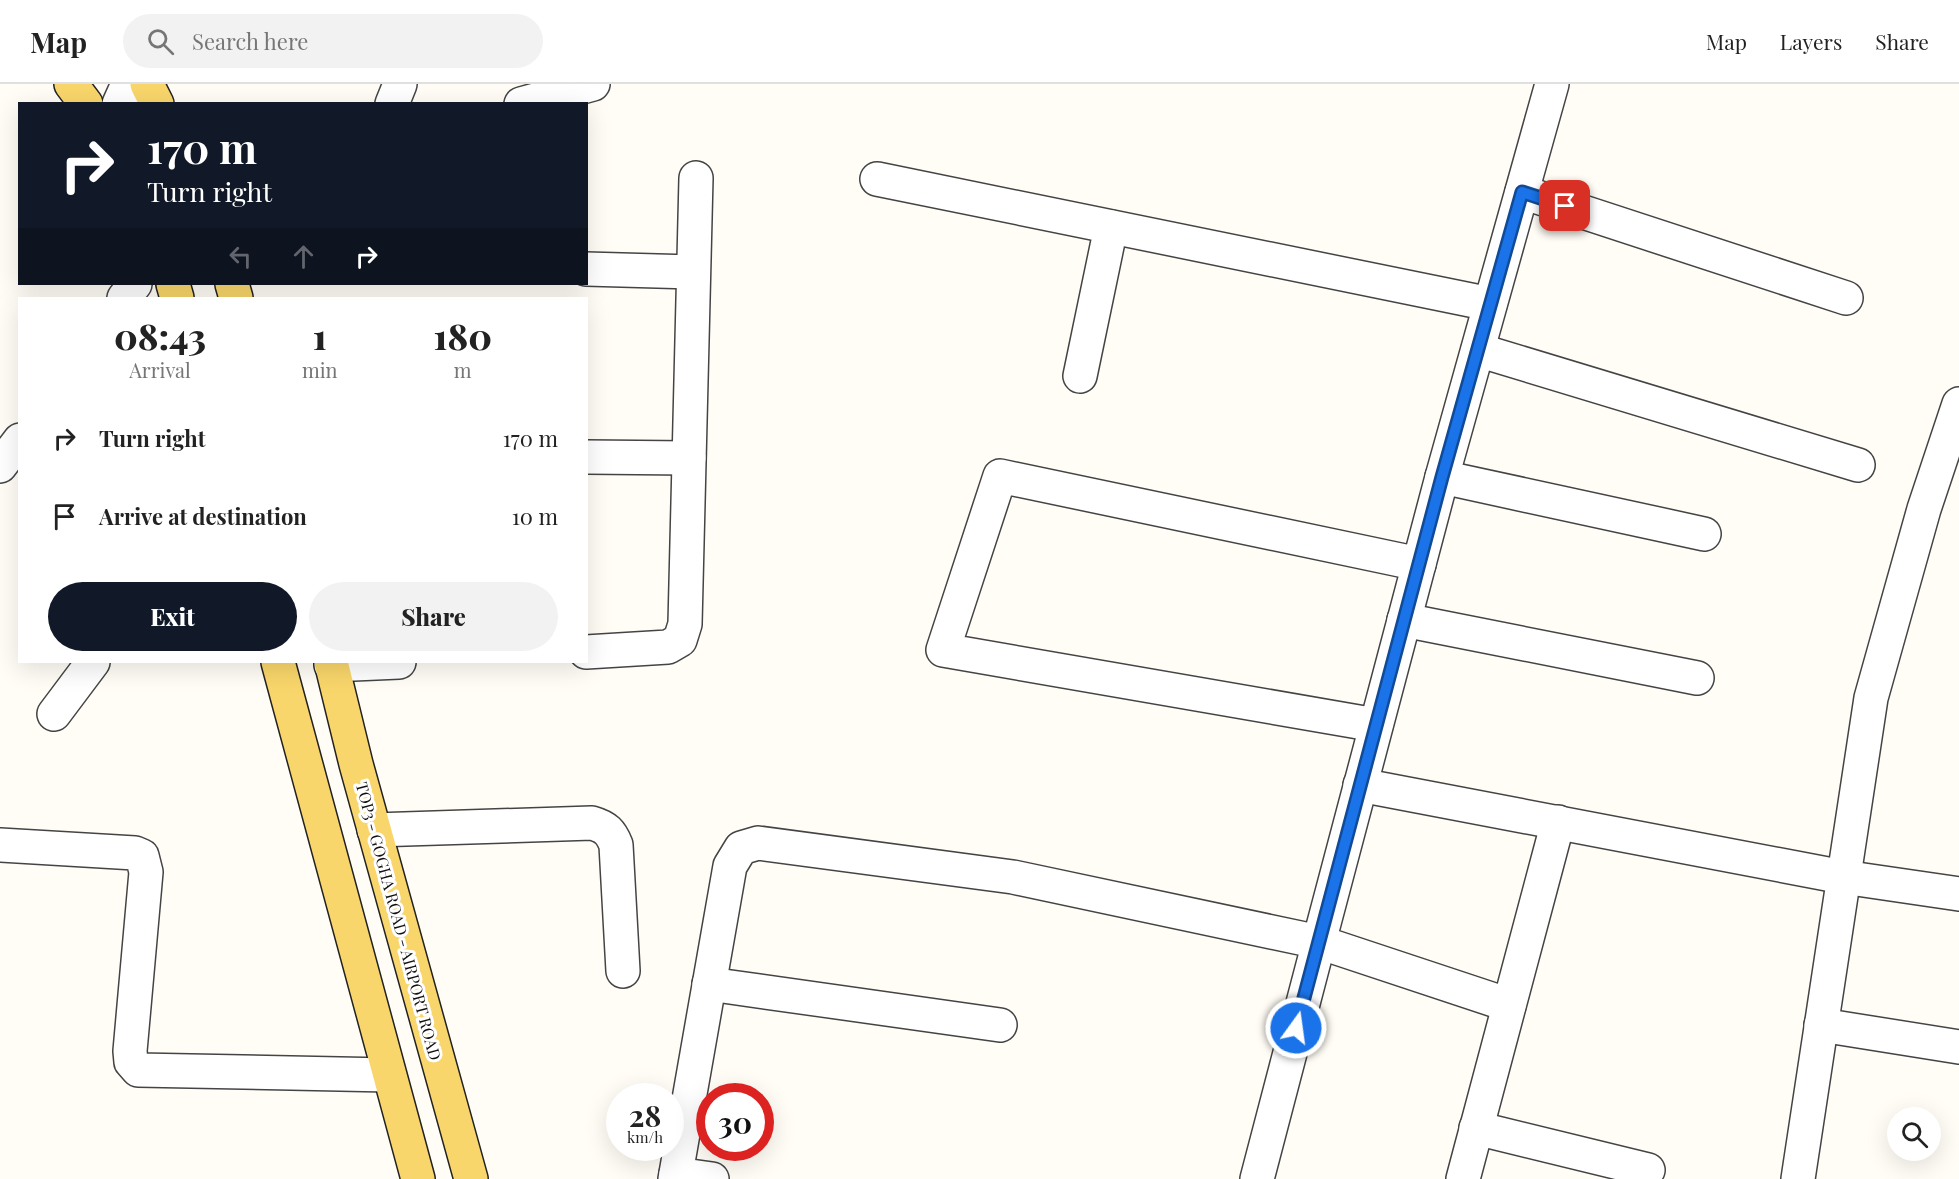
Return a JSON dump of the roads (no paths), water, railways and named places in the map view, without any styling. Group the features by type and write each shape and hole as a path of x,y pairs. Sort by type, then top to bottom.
{"main road":[{"path":"71,84 84,102"},
{"path":"147,84 156,102"},
{"path":"278,663 418,1179"},
{"name":"TOP3 - GOGHA ROAD - AIRPORT ROAD","path":"331,663 374,830 471,1179"}],"street":[{"path":"120,102 128,84"},
{"path":"393,102 400,84"},
{"path":"1257,1179 1442,477 1552,84"},
{"path":"528,102 583,85"},
{"path":"588,652 668,647 681,640 685,624 696,178"},
{"path":"877,179 1490,304"},
{"path":"1522,192 1846,298"},
{"path":"1080,376 1111,227"},
{"path":"588,269 693,272"},
{"path":"125,297 134,285"},
{"path":"1478,350 1858,465"},
{"path":"1798,1179 1871,698 1924,509 1951,451 1959,404"},
{"path":"0,466 18,443"},
{"path":"588,457 689,459"},
{"path":"1376,725 943,650 1000,476 1419,564"},
{"path":"1442,477 1704,534"},
{"path":"1404,620 1697,678"},
{"path":"54,714 92,663"},
{"path":"1360,785 1843,877 1959,894"},
{"path":"1463,1179 1558,822"},
{"path":"374,830 592,823 604,826 611,833 616,845 623,971"},
{"path":"712,1179 675,1176 730,866 741,848 758,843 1013,877 1318,942 1509,1005"},
{"path":"0,845 135,853 142,856 146,872 130,1051 131,1062 138,1070 389,1075"},
{"path":"709,984 1000,1025"},
{"path":"1821,1025 1959,1047"},
{"path":"1476,1128 1648,1170"}]}
